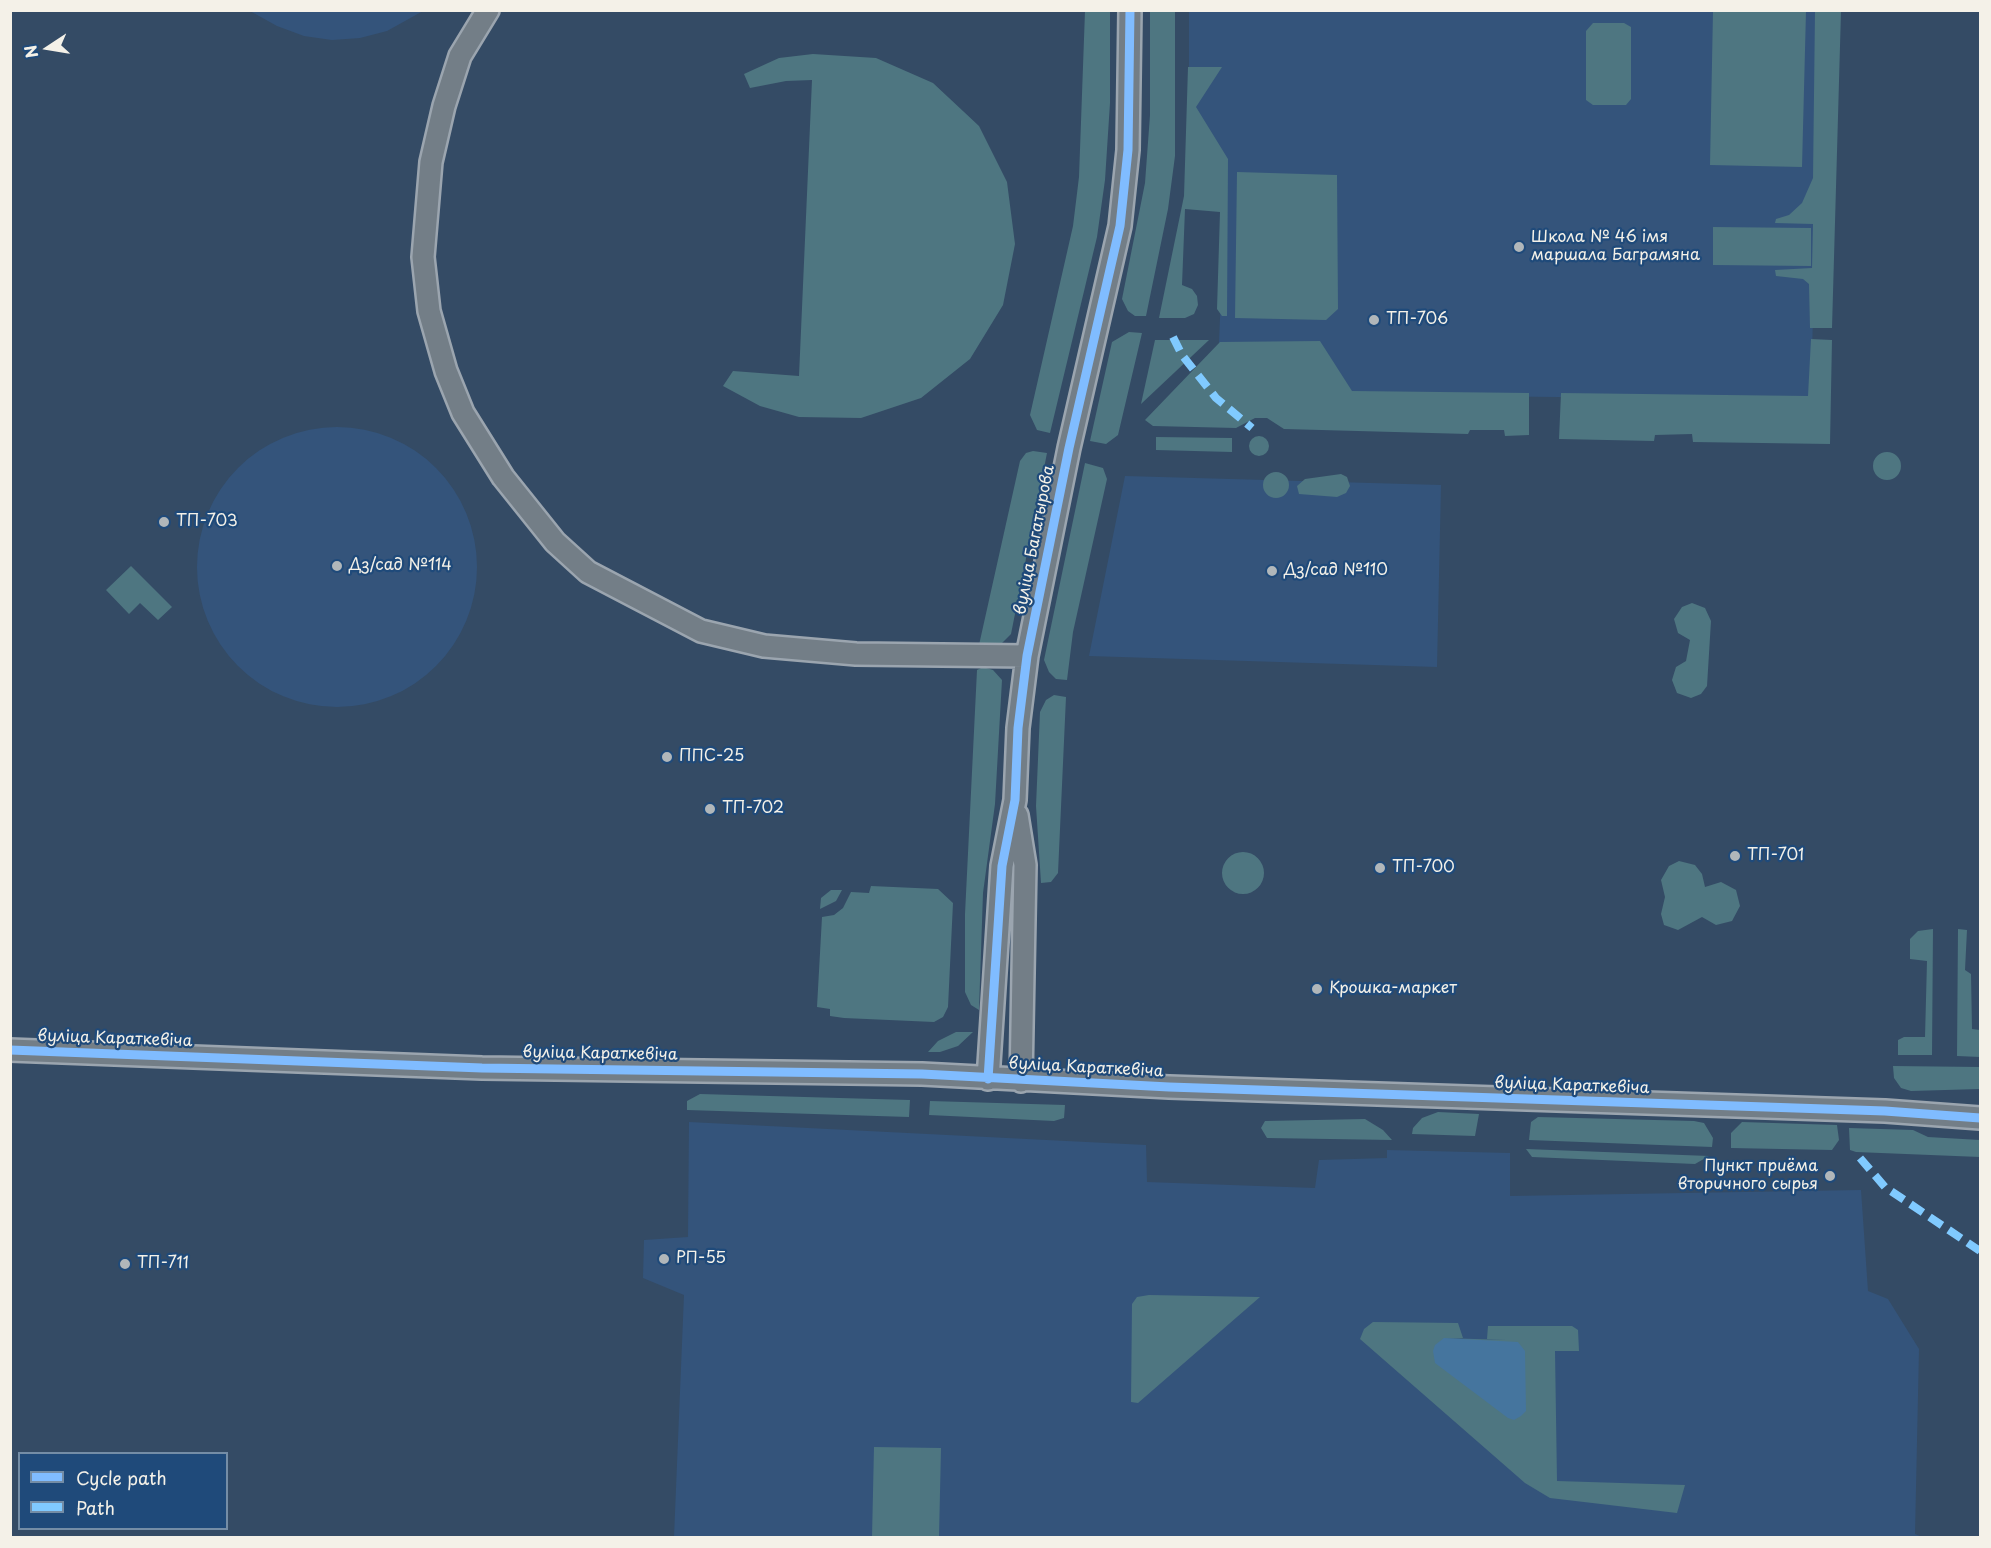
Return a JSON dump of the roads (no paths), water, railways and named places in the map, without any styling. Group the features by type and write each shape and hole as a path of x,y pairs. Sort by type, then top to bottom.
{"street":[{"path":"488,10 460,56 444,106 431,162 423,257 429,311 446,370 463,413 503,477 555,542 588,572 701,631 764,646 856,654 970,653 1027,656"},
{"name":"вуліца Багатырова","path":"988,1079 1002,866 1015,800 1018,728 1027,656 1069,448 1120,226 1128,150 1130,10"},
{"name":"вуліца Багатырова","path":"1015,800 1025,865 1021,1081"},
{"name":"вуліца Караткевіча","path":"10,1050 482,1068 766,1070 922,1074 1021,1081 1885,1112 1980,1118"}],"place":[{"name":"Школа № 46 імя маршала Баграмяна","path":"1519,247"},
{"name":"ТП-706","path":"1374,320"},
{"name":"ТП-703","path":"164,522"},
{"name":"Дз/сад №114","path":"337,566"},
{"name":"Дз/сад №110","path":"1272,571"},
{"name":"ППС-25","path":"667,757"},
{"name":"ТП-702","path":"710,809"},
{"name":"ТП-701","path":"1735,856"},
{"name":"ТП-700","path":"1380,868"},
{"name":"Крошка-маркет","path":"1317,989"},
{"name":"Пункт приёма вторичного сырья","path":"1830,1176"},
{"name":"РП-55","path":"664,1259"},
{"name":"ТП-711","path":"125,1264"}]}
